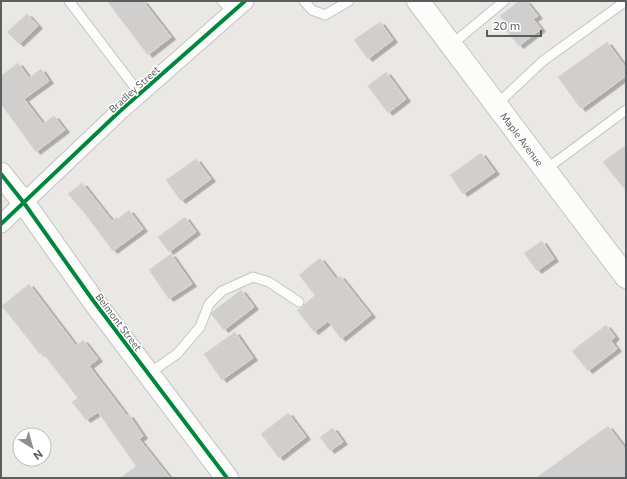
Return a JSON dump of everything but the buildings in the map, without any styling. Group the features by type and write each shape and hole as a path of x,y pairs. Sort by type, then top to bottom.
{"street":[{"name":"Maple Avenue","path":"418,1 626,277"},
{"name":"Bradley Street","path":"1,224 233,5"},
{"name":"Belmont Street","path":"1,174 24,203 92,299 227,478"}],"lane":[{"path":"69,1 140,94"},
{"path":"304,1 312,10 325,15 350,1"},
{"path":"451,45 504,1"},
{"path":"496,105 543,61 626,2"},
{"path":"545,170 626,110"},
{"path":"148,374 177,354 200,327 209,304 222,291 253,277 269,282 299,302"}],"cycle path":[{"path":"1,224 120,111 245,1"},
{"path":"1,174 24,203 92,299 227,478"}]}
